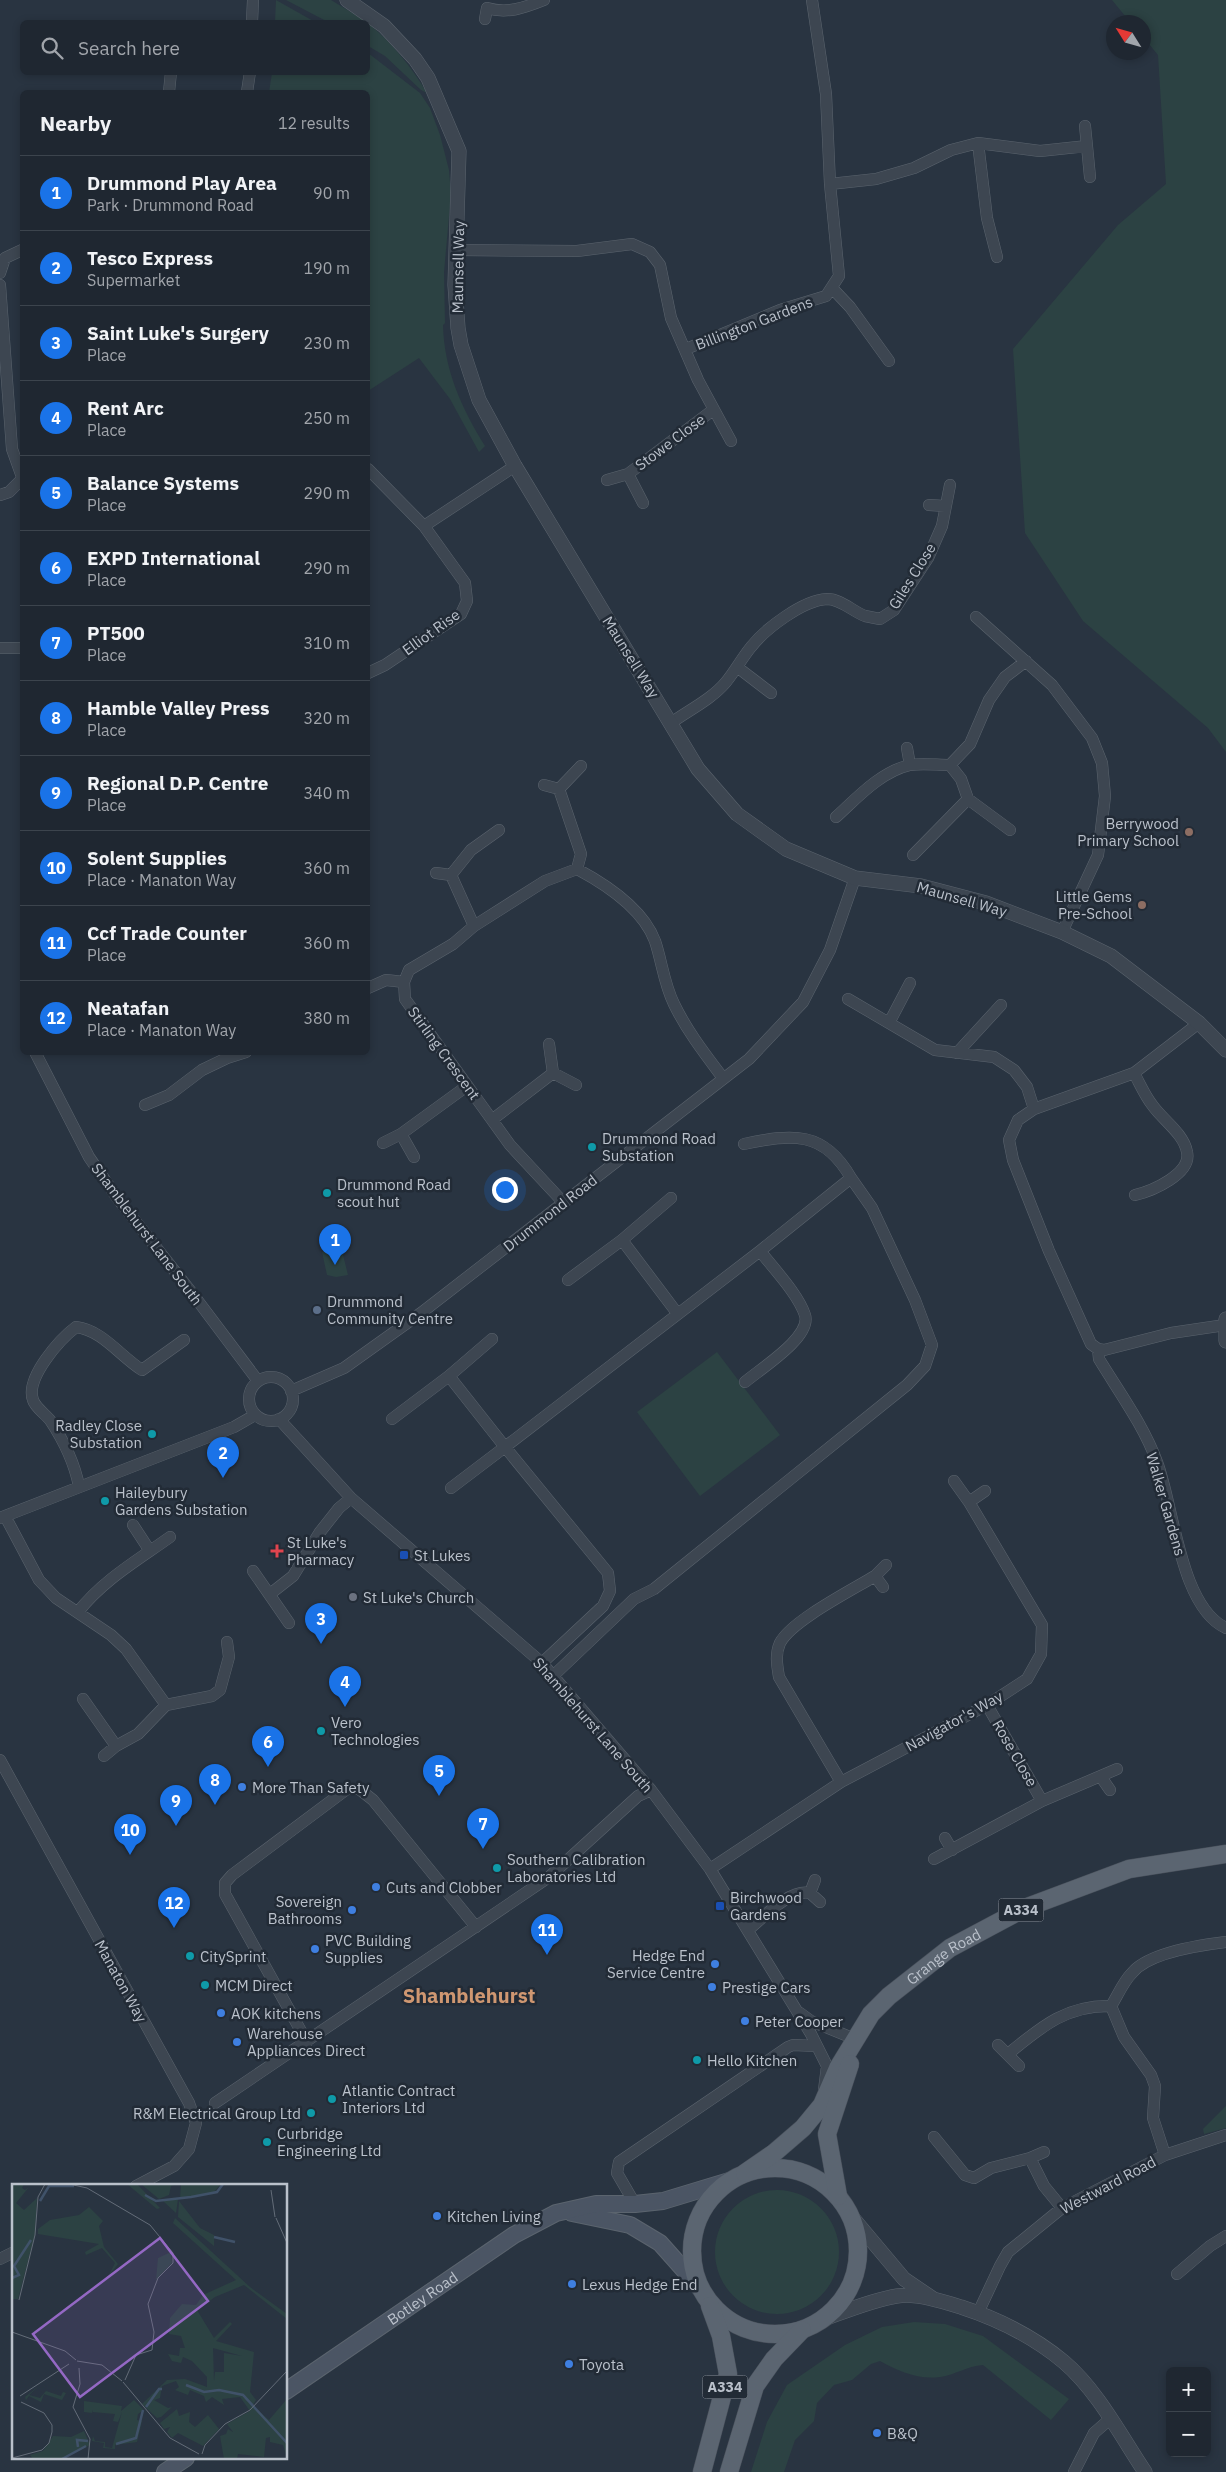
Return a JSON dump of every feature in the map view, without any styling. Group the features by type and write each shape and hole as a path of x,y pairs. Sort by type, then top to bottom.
{"main road":[{"name":"Grange Road","path":"737,2177 774,2153 803,2128 822,2105 838,2068 871,2014 888,1996 950,1948 1025,1908 1129,1870 1226,1854"},
{"name":"Grange Road","path":"838,2196 826,2134 847,2077 855,2039"},
{"path":"563,2212 599,2217 630,2225 660,2243 704,2295 727,2319 750,2330 776,2334 802,2330 821,2320 839,2305 851,2285 858,2263 858,2247 852,2217 838,2196 818,2179 795,2170 770,2168 737,2177 714,2194 702,2210 694,2229 692,2249 694,2269 704,2295"},
{"name":"Botley Road","path":"288,2390 514,2235 556,2213 596,2204 635,2204 670,2199 737,2177"},
{"name":"A334","path":"702,2472 724,2396 728,2374 721,2336 704,2295"},
{"name":"A334","path":"729,2472 755,2386 774,2359 802,2330"},
{"path":"165,2472 183,2460"}],"street":[{"path":"252,20 253,0"},
{"name":"Maunsell Way","path":"347,0 384,26 415,59 428,78 459,151 455,285 460,345 479,400 515,466 698,769 737,814 786,848 855,878 930,889 986,903 1062,932 1111,956 1199,1023 1226,1050"},
{"path":"486,9 498,11 514,10 544,0"},
{"path":"812,0 826,94 830,184 839,276 832,288 850,306 889,361"},
{"path":"168,90 171,75"},
{"path":"247,90 250,75"},
{"path":"1085,126 1090,177"},
{"path":"830,184 876,179 914,168 951,150 978,143 1040,151 1087,146"},
{"path":"978,143 987,218 997,257"},
{"name":"Billington Gardens","path":"456,250 577,251 632,244 650,252 660,265 671,318 686,349 780,310 826,296 832,288"},
{"path":"0,273 5,258 20,251"},
{"path":"0,285 12,449 20,472"},
{"name":"Stowe Close","path":"686,349 698,380 731,441"},
{"name":"Stowe Close","path":"607,480 628,474 713,410"},
{"path":"424,526 515,466"},
{"name":"Elliot Rise","path":"370,471 424,526 465,583 467,601 460,614 385,665 370,672"},
{"name":"Stowe Close","path":"628,474 642,503"},
{"path":"0,495 9,492 20,480"},
{"name":"Giles Close","path":"671,723 713,694 726,682 762,635 796,610 812,602 828,599 846,604 864,615 880,619 894,610 928,558 942,526 950,485"},
{"path":"929,506 945,506"},
{"path":"976,617 1052,685 1072,709 1092,738 1102,763 1105,796 1098,855 1062,932"},
{"path":"0,648 20,648"},
{"path":"836,817 877,781 910,765 950,765 970,744 990,700 1005,678 1026,661"},
{"path":"737,667 771,692"},
{"path":"908,748 910,765"},
{"path":"950,765 961,780 968,799 1010,830"},
{"path":"559,789 581,766"},
{"path":"544,785 559,789"},
{"path":"559,789 581,854 578,869"},
{"path":"913,855 968,799"},
{"path":"451,875 470,850 500,830"},
{"path":"370,987 386,980 404,982 409,970 452,944 474,926 545,880 578,869 590,876 644,919 654,941 673,1002 690,1033 722,1078"},
{"path":"436,873 451,875"},
{"path":"451,875 474,926"},
{"name":"Drummond Road","path":"291,1391 344,1368 421,1313 722,1078 749,1059 803,1002 830,950 855,878"},
{"name":"Stirling Crescent","path":"404,982 405,998 467,1086 510,1145 563,1202"},
{"path":"889,1023 910,983"},
{"path":"848,999 936,1050 994,1057 1014,1070 1027,1087 1034,1108"},
{"path":"957,1053 1001,1005"},
{"name":"Walker Gardens","path":"1199,1023 1134,1072 1034,1108 1018,1120 1010,1140 1013,1160 1049,1251 1091,1344 1098,1349 1099,1359 1134,1417 1157,1462 1171,1509 1180,1554 1199,1603 1217,1623 1226,1628"},
{"path":"549,1044 553,1073"},
{"name":"Shamblehurst Lane South","path":"37,1055 89,1157 118,1199 258,1381"},
{"path":"145,1105 169,1095 202,1070 236,1055"},
{"path":"1134,1072 1152,1106 1184,1141 1188,1153 1184,1166 1176,1175 1152,1191 1135,1195"},
{"path":"553,1073 576,1085"},
{"path":"492,1119 553,1073"},
{"path":"383,1143 401,1134 467,1086"},
{"path":"401,1134 414,1157"},
{"path":"553,1676 634,1599 654,1589 907,1385 925,1366 932,1345 915,1300 872,1208 842,1162 833,1152 819,1143 793,1137 770,1138 743,1144"},
{"path":"451,1488 677,1313 760,1252 851,1178"},
{"path":"1152,1191 1156,1202"},
{"path":"568,1279 622,1240 672,1198"},
{"path":"622,1240 677,1313"},
{"path":"744,1382 796,1340 804,1329 806,1317 799,1302 760,1252"},
{"path":"1098,1349 1104,1350 1225,1322 1226,1341"},
{"path":"79,1486 74,1462 66,1447 49,1419 33,1401 32,1388 45,1359 76,1327 87,1328 142,1370 184,1340"},
{"path":"392,1419 449,1376 492,1339"},
{"path":"449,1376 504,1447 608,1572 610,1591 603,1606 542,1663"},
{"path":"264,1378 277,1378 283,1381 291,1391 292,1404 289,1410 279,1419 266,1421 255,1415 249,1403 249,1397 250,1391 258,1381 264,1378"},
{"path":"166,1705 126,1649 112,1635 56,1598 39,1580 2,1517 234,1427 255,1415"},
{"name":"Shamblehurst Lane South","path":"279,1419 351,1498 542,1663 651,1790 710,1868 827,2066 822,2105"},
{"name":"Navigator's Way","path":"710,1868 841,1782 987,1705 1026,1679 1041,1654 1042,1625 954,1481"},
{"path":"968,1502 985,1492"},
{"path":"270,1594 293,1576 320,1532 339,1508 351,1498"},
{"path":"133,1525 150,1551"},
{"path":"78,1612 91,1595 109,1580 170,1537"},
{"path":"841,1782 779,1677 776,1659 780,1643 792,1627 875,1576 886,1565"},
{"path":"253,1571 289,1623"},
{"path":"875,1576 882,1587"},
{"path":"104,1756 116,1746 138,1734 166,1705 212,1696 220,1690 229,1658 227,1642"},
{"path":"83,1699 116,1746"},
{"name":"Rose Close","path":"987,1705 1042,1801"},
{"name":"Manaton Way","path":"0,1760 189,2103 196,2123 189,2149 174,2166 140,2184"},
{"name":"Rose Close","path":"934,1859 1042,1801 1117,1769"},
{"path":"1101,1777 1110,1790"},
{"path":"307,2042 225,1894 225,1884 232,1875 347,1789 360,1789 373,1800 476,1927"},
{"path":"215,2103 562,1867 638,1796 651,1790"},
{"path":"945,1838 952,1850"},
{"path":"810,1893 815,1880"},
{"path":"748,1930 784,1901 803,1892 810,1893 820,1902"},
{"path":"1111,2006 1132,1973 1144,1962 1164,1955 1226,1942"},
{"path":"1008,2054 1043,2025 1074,2010 1092,2006 1111,2006"},
{"path":"1111,2006 1124,2037 1142,2059 1153,2080 1155,2086 1153,2118 1165,2155"},
{"name":"Shamblehurst Lane South","path":"795,2009 811,2021 855,2039"},
{"path":"635,2204 617,2173 619,2162 788,2047 794,2045 816,2046"},
{"path":"998,2045 1019,2066"},
{"name":"Westward Road","path":"978,2313 1008,2252 1062,2208 1165,2155 1226,2135"},
{"path":"934,2137 965,2175 971,2178 978,2177 991,2168 1030,2158 1044,2152"},
{"path":"1030,2158 1044,2186 1062,2208"},
{"path":"852,2217 904,2279 934,2299"},
{"path":"1177,2274 1210,2246 1226,2236"},
{"path":"0,2259 12,2253"},
{"path":"821,2320 899,2296 934,2299 978,2313 1022,2333 1065,2363 1099,2402 1145,2472"},
{"path":"1074,2472 1094,2433 1110,2419"}],"green space":[{"path":"276,0 311,20 275,20"},
{"path":"286,0 331,0 364,20 324,20"},
{"path":"1112,0 1226,0 1226,752 1208,728 1083,621 1025,533 1013,349 1118,225 1166,184 1158,55 1151,46 1151,15 1124,15"},
{"path":"370,25 401,55 427,93 421,90 385,56 370,47"},
{"path":"370,55 420,93 430,108 440,135 449,170 451,194 444,272 444,342 456,388 469,418 485,446 479,452 450,399 419,358 370,390 370,90 269,90 272,75 370,75"},
{"path":"333,1249 342,1251 348,1275 336,1277 327,1275 322,1252"},
{"path":"717,1352 780,1435 700,1496 637,1412"},
{"path":"1226,2106 1226,2128 1204,2134 1203,2129"},
{"path":"777,2190 801,2195 821,2208 834,2228 839,2252 834,2276 821,2296 801,2309 777,2314 753,2309 733,2296 720,2276 715,2252 720,2228 733,2208 753,2195"},
{"path":"914,2322 945,2324 983,2336 1069,2399 1051,2420 983,2365 932,2378 908,2374 880,2361 871,2364 852,2380 834,2385 817,2403 814,2421 795,2440 784,2472 751,2472 767,2422 787,2385 845,2345 882,2327"}],"place":[{"name":"Berrywood Primary School","path":"1189,832"},
{"name":"Little Gems Pre-School","path":"1142,905"},
{"name":"Drummond Road Substation","path":"592,1147"},
{"name":"Drummond Road scout hut","path":"327,1193"},
{"name":"Drummond Play Area","path":"335,1265"},
{"name":"Drummond Community Centre","path":"317,1310"},
{"name":"Radley Close Substation","path":"152,1434"},
{"name":"Tesco Express","path":"223,1478"},
{"name":"Haileybury Gardens Substation","path":"105,1501"},
{"name":"St Luke's Pharmacy","path":"277,1551"},
{"name":"St Lukes","path":"404,1555"},
{"name":"St Luke's Church","path":"353,1597"},
{"name":"Saint Luke's Surgery","path":"321,1644"},
{"name":"Rent Arc","path":"345,1707"},
{"name":"Vero Technologies","path":"321,1731"},
{"name":"EXPD International","path":"268,1767"},
{"name":"More Than Safety","path":"242,1787"},
{"name":"Balance Systems","path":"439,1796"},
{"name":"Hamble Valley Press","path":"215,1805"},
{"name":"Regional D.P. Centre","path":"176,1826"},
{"name":"PT500","path":"483,1849"},
{"name":"Solent Supplies","path":"130,1855"},
{"name":"Southern Calibration Laboratories Ltd","path":"497,1868"},
{"name":"Cuts and Clobber","path":"376,1887"},
{"name":"Birchwood Gardens","path":"720,1906"},
{"name":"Sovereign Bathrooms","path":"352,1910"},
{"name":"Neatafan","path":"174,1928"},
{"name":"PVC Building Supplies","path":"315,1949"},
{"name":"Ccf Trade Counter","path":"547,1955"},
{"name":"CitySprint","path":"190,1956"},
{"name":"Hedge End Service Centre","path":"715,1964"},
{"name":"MCM Direct","path":"205,1985"},
{"name":"Prestige Cars","path":"712,1987"},
{"name":"AOK kitchens","path":"221,2013"},
{"name":"Peter Cooper","path":"745,2021"},
{"name":"Warehouse Appliances Direct","path":"237,2042"},
{"name":"Hello Kitchen","path":"697,2060"},
{"name":"Atlantic Contract Interiors Ltd","path":"332,2099"},
{"name":"R&M Electrical Group Ltd","path":"311,2113"},
{"name":"Curbridge Engineering Ltd","path":"267,2142"},
{"name":"Kitchen Living","path":"437,2216"},
{"name":"Lexus Hedge End","path":"572,2284"},
{"name":"Toyota","path":"569,2364"},
{"name":"B&Q","path":"877,2433"}],"district":[{"name":"Shamblehurst","path":"469,1995"}]}
